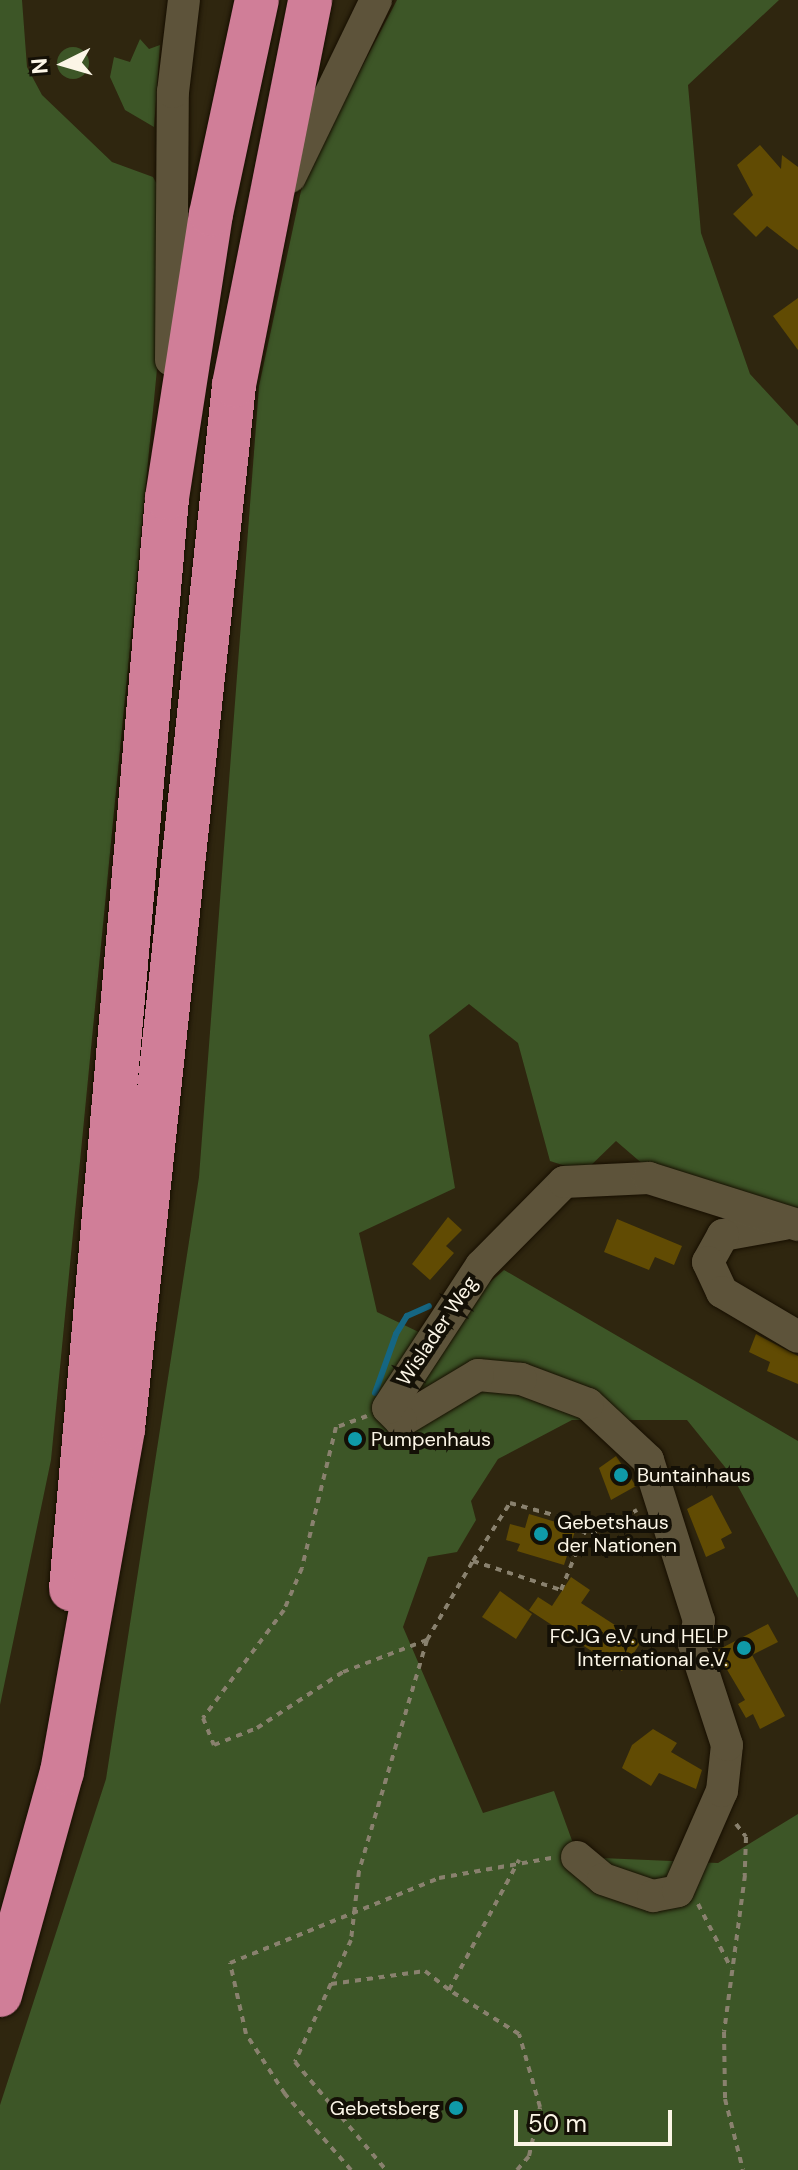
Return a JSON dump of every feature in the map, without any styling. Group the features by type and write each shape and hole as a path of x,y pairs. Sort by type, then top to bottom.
{"highway":[{"path":"0,1939 59,1702 167,498 211,214 257,0"},
{"path":"0,1995 62,1772 123,1429 234,385 310,0"}],"street":[{"path":"167,498 173,92 184,0"},
{"path":"234,385 298,151 376,0"},
{"name":"Wislader Weg","path":"685,1878 717,1804 727,1745 694,1644 699,1621 648,1460 588,1404 521,1379 478,1375 401,1421 388,1408 481,1266 564,1182 649,1178 794,1224"},
{"path":"794,1224 723,1235 708,1262 722,1292 798,1337"},
{"path":"577,1857 603,1879 653,1896 678,1891 685,1878"}],"path":[{"path":"388,1408 336,1427 302,1568 284,1610 203,1718 214,1745 257,1728 343,1672 427,1640"},
{"path":"588,1524 591,1534 661,1498"},
{"path":"386,2170 295,2062 351,1940 359,1871 427,1640 510,1503 588,1524"},
{"path":"473,1561 561,1590 588,1524"},
{"path":"717,1804 746,1837 732,1970 725,2099 743,2170"},
{"path":"351,2170 285,2094 246,2034 230,1963 439,1878 519,1860 577,1857"},
{"path":"449,1990 519,1860"},
{"path":"685,1878 732,1970"},
{"path":"331,1984 425,1971 449,1990 519,2034 540,2107 529,2156 517,2170"}],"green space":[{"path":"0,0 22,0 27,67 42,95 112,162 153,177 165,199 164,297 51,1460 0,1705"},
{"path":"397,0 779,0 688,85 701,233 750,374 798,426 798,1217 652,1172 616,1141 584,1172 550,1161 518,1043 469,1004 429,1035 455,1188 359,1233 377,1312 427,1336 504,1270 798,1441 798,1598 733,1477 687,1420 572,1420 498,1459 471,1501 476,1520 457,1552 428,1557 403,1627 483,1813 554,1791 578,1857 718,1863 798,1814 798,2170 0,2170 0,2105 106,1779 199,1177 259,386 304,177"},
{"path":"140,39 149,49 160,45 154,127 125,110 110,77 114,57 130,62"},
{"path":"73,47 84,52 89,63 84,74 73,79 62,74 57,63 62,52"}],"building":[{"path":"760,145 781,169 782,155 798,167 798,250 767,226 756,237 733,214 753,195 737,165"},
{"path":"798,298 798,350 773,316"},
{"path":"448,1217 462,1230 446,1246 454,1253 430,1280 412,1264"},
{"path":"617,1219 682,1246 674,1265 655,1257 649,1270 604,1252"},
{"path":"756,1334 798,1356 798,1384 767,1371 770,1362 749,1352"},
{"name":"Buntainhaus","path":"616,1456 636,1486 611,1500 599,1468"},
{"path":"712,1495 732,1533 721,1539 725,1548 706,1557 687,1509"},
{"name":"Gebetshaus der Nationen","path":"529,1514 576,1528 564,1565 517,1551 520,1544 506,1540 510,1524 525,1528"},
{"path":"571,1577 590,1590 581,1603 641,1642 622,1671 529,1610 538,1597 552,1606"},
{"path":"500,1591 532,1614 516,1639 482,1617"},
{"path":"768,1624 778,1642 752,1655 785,1716 760,1729 753,1714 746,1718 738,1704 745,1700 716,1651"},
{"path":"653,1729 677,1743 671,1752 702,1770 696,1789 659,1773 651,1786 622,1768 632,1745"}],"waterway":[{"path":"375,1393 396,1334 407,1316 429,1306"}],"place":[{"name":"Pumpenhaus","path":"355,1439"},
{"name":"Buntainhaus","path":"621,1475"},
{"name":"Gebetshaus der Nationen","path":"541,1534"},
{"name":"FCJG e.V. und HELP International e.V.","path":"744,1648"},
{"name":"Gebetsberg","path":"456,2108"}]}
